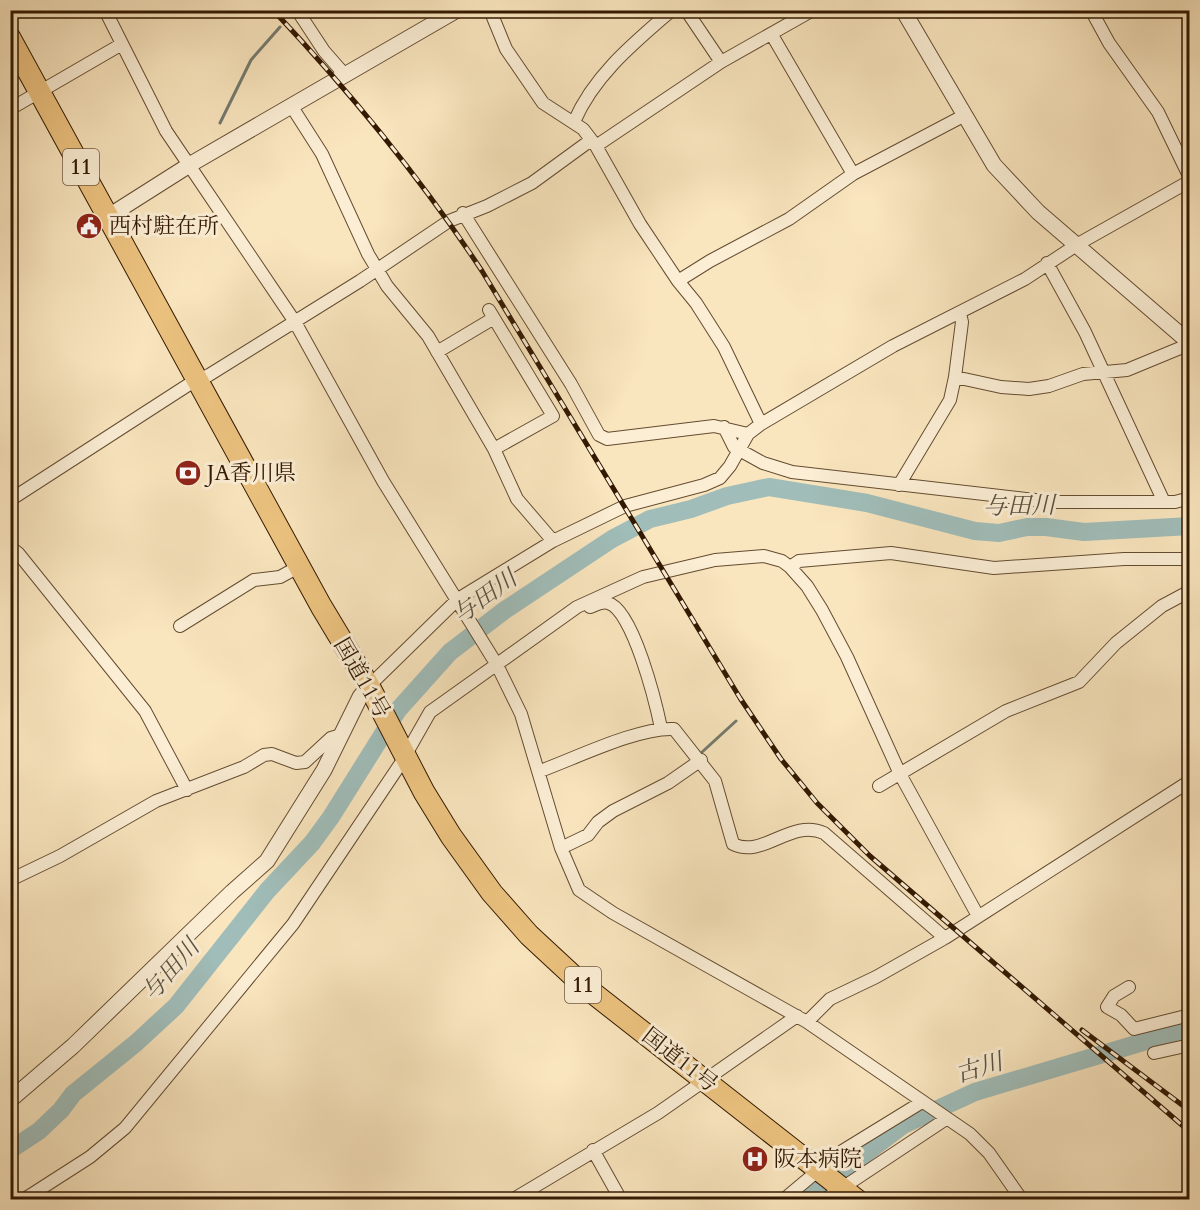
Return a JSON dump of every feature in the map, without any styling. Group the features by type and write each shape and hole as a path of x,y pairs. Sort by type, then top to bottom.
{"highway":[{"name":"国道11号","path":"10,38 403,750 424,792 467,860 529,935 584,986 847,1191"}],"street":[{"path":"105,10 166,131 191,164 220,212 295,322 383,481 496,663 521,714 540,771 561,848 575,884 586,896 802,1019 970,1134 989,1153 1022,1200"},
{"path":"297,10 324,51 345,75"},
{"path":"109,216 191,164 457,10"},
{"path":"490,10 510,56 543,103 574,122 593,143 640,224 724,347 760,424"},
{"path":"574,122 581,106 626,49 672,10"},
{"path":"686,10 721,62"},
{"path":"10,500 295,322 463,213 487,206 531,183 721,62 813,10"},
{"path":"903,10 1001,173 1038,212 1078,244 1190,344 1127,370 1083,374 1049,386 1029,389 1001,387 956,377"},
{"path":"10,1100 73,1046 267,861 324,770 360,697 372,694 460,602 552,541 640,500 704,485 720,478 748,434 760,424 893,346 1025,279 1078,244 1190,180 1158,112 1109,44 1091,10"},
{"path":"772,35 853,174"},
{"path":"10,109 122,44"},
{"path":"292,107 322,154 387,286 416,320 437,352 494,449 517,499 552,541"},
{"path":"678,281 710,261 789,219 853,174 965,115"},
{"path":"463,213 571,384 599,435 607,439 724,427 748,434"},
{"path":"1047,263 1085,332 1102,373 1164,502"},
{"path":"437,352 491,314 553,416 494,449"},
{"path":"899,485 938,424 950,400 956,377 962,322 960,314"},
{"path":"724,427 734,447 763,463 792,472 1052,502 1164,502 1190,498"},
{"path":"10,548 18,553 145,711 187,790"},
{"path":"790,567 799,561 891,553 994,568 1124,559 1190,559"},
{"path":"23,1200 90,1156 125,1128 293,924 403,750 430,712 577,607 643,577 715,560 764,556 782,561 790,567 807,586 847,657 900,774 978,916"},
{"path":"180,626 254,580 280,577 300,566"},
{"path":"879,786 1006,711 1078,682 1116,643 1162,606 1190,591"},
{"path":"577,607 586,609 604,602 611,603 619,613 646,664 661,728"},
{"path":"540,771 661,728 674,729 715,781 733,844 743,849 754,848 789,832 816,829 824,832 945,938"},
{"path":"10,880 60,856 156,801 187,790 219,774 244,767 264,755 272,754 296,763 304,762 331,738 341,735"},
{"path":"561,848 588,835 598,822 613,811 668,783 700,760"},
{"path":"512,1200 658,1113 706,1081 733,1059 802,1019 830,999 876,977 945,938 1190,781"},
{"path":"1129,987 1114,996 1107,1007 1121,1015 1134,1029 1190,1016"},
{"path":"1154,1053 1190,1045"},
{"path":"783,1200 839,1153 923,1103"},
{"path":"824,1200 847,1191 944,1118"},
{"path":"593,1150 621,1200"}],"waterway":[{"path":"220,123 251,60 280,27"},
{"name":"与田川","path":"10,1150 39,1131 61,1110 73,1094 136,1043 176,1006 267,891 312,843 331,817 398,710 450,652 505,610 612,539 650,519 691,509 727,496 769,487 867,503 975,531 999,533 1027,527 1046,527 1084,532 1190,526"},
{"path":"701,753 736,721"},
{"name":"古川","path":"804,1200 903,1125 975,1092 1190,1028"}],"railway":[{"path":"273,10 383,136 434,202 482,271 740,698 781,759 817,803 870,856 1190,1132"},
{"path":"1082,1030 1190,1111"}],"place":[{"name":"西村駐在所","path":"89,226"},
{"name":"JA香川県","path":"188,473"},
{"name":"阪本病院","path":"755,1159"}]}
